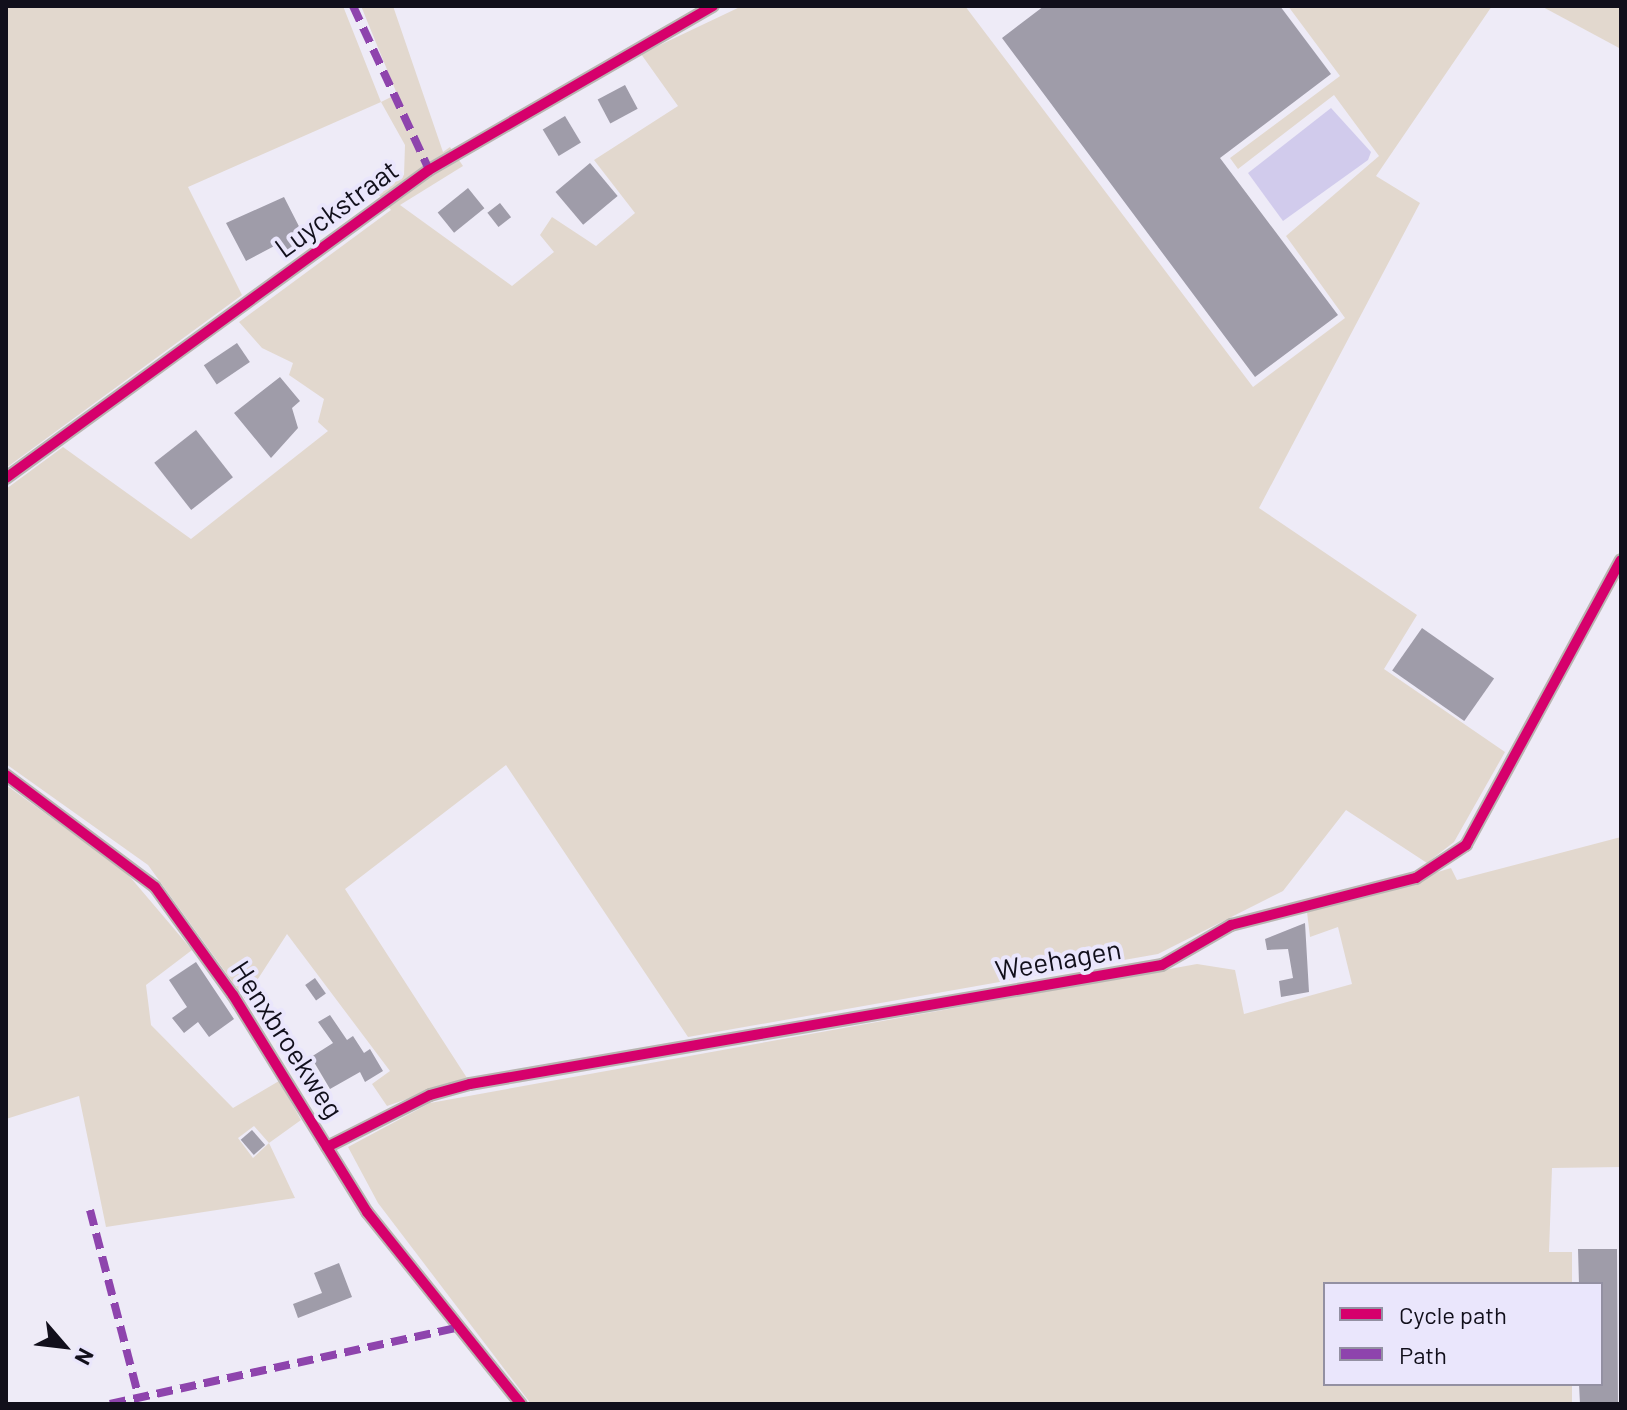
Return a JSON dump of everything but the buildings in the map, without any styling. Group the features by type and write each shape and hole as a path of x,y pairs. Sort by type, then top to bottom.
{"street":[{"name":"Luyckstraat","path":"6,478 429,170 713,6"},
{"name":"Weehagen","path":"327,1147 430,1095 470,1084 1162,965 1231,925 1416,878 1466,845 1621,560"},
{"name":"Henxbroekweg","path":"6,775 155,887 381,1231 521,1404"}],"shaded area":[{"path":"6,6 343,6 381,102 188,187 242,295 6,468"},
{"path":"361,6 393,6 443,152 450,147 463,166 400,205 512,286 554,252 540,235 552,217 596,246 635,213 594,160 678,106 641,54 742,6 965,6 1253,387 1345,318 1286,236 1379,156 1334,95 1238,169 1230,158 1340,76 1288,6 1492,6 1376,176 1420,203 1259,508 1417,615 1384,669 1505,752 1454,842 1427,863 1346,810 1283,891 1158,954 688,1037 506,765 345,889 467,1078 387,1106 372,1084 390,1071 287,934 245,999 148,865 6,764 6,489 63,447 191,539 328,431 318,422 324,399 289,375 293,363 262,348 239,322 391,210 379,195 404,175 405,145 381,102 397,94"},
{"path":"1541,6 1621,6 1621,49"},
{"path":"1331,108 1371,152 1368,160 1283,221 1248,173"},
{"path":"6,785 125,871 192,950 146,985 151,1025 233,1108 279,1081 301,1120 269,1143 295,1198 106,1227 79,1096 6,1119","holes":["254,1126 269,1143 253,1158 238,1138"]},
{"path":"1621,837 1621,1167 1552,1168 1549,1252 1572,1252 1572,1282 1323,1282 1323,1386 1572,1386 1572,1404 531,1404 378,1203 348,1147 430,1103 1197,964 1235,970 1244,1014 1352,984 1338,927 1310,937 1307,912 1451,868 1457,880"}],"marked path":[{"path":"353,6 429,170"},
{"path":"90,1210 139,1398"},
{"path":"110,1404 460,1327"}],"cycle path":[{"path":"6,478 429,170 713,6"},
{"path":"327,1147 430,1095 470,1084 1162,965 1231,925 1416,878 1466,845 1621,560"},
{"path":"6,775 155,887 233,995 367,1212 521,1404"}]}
